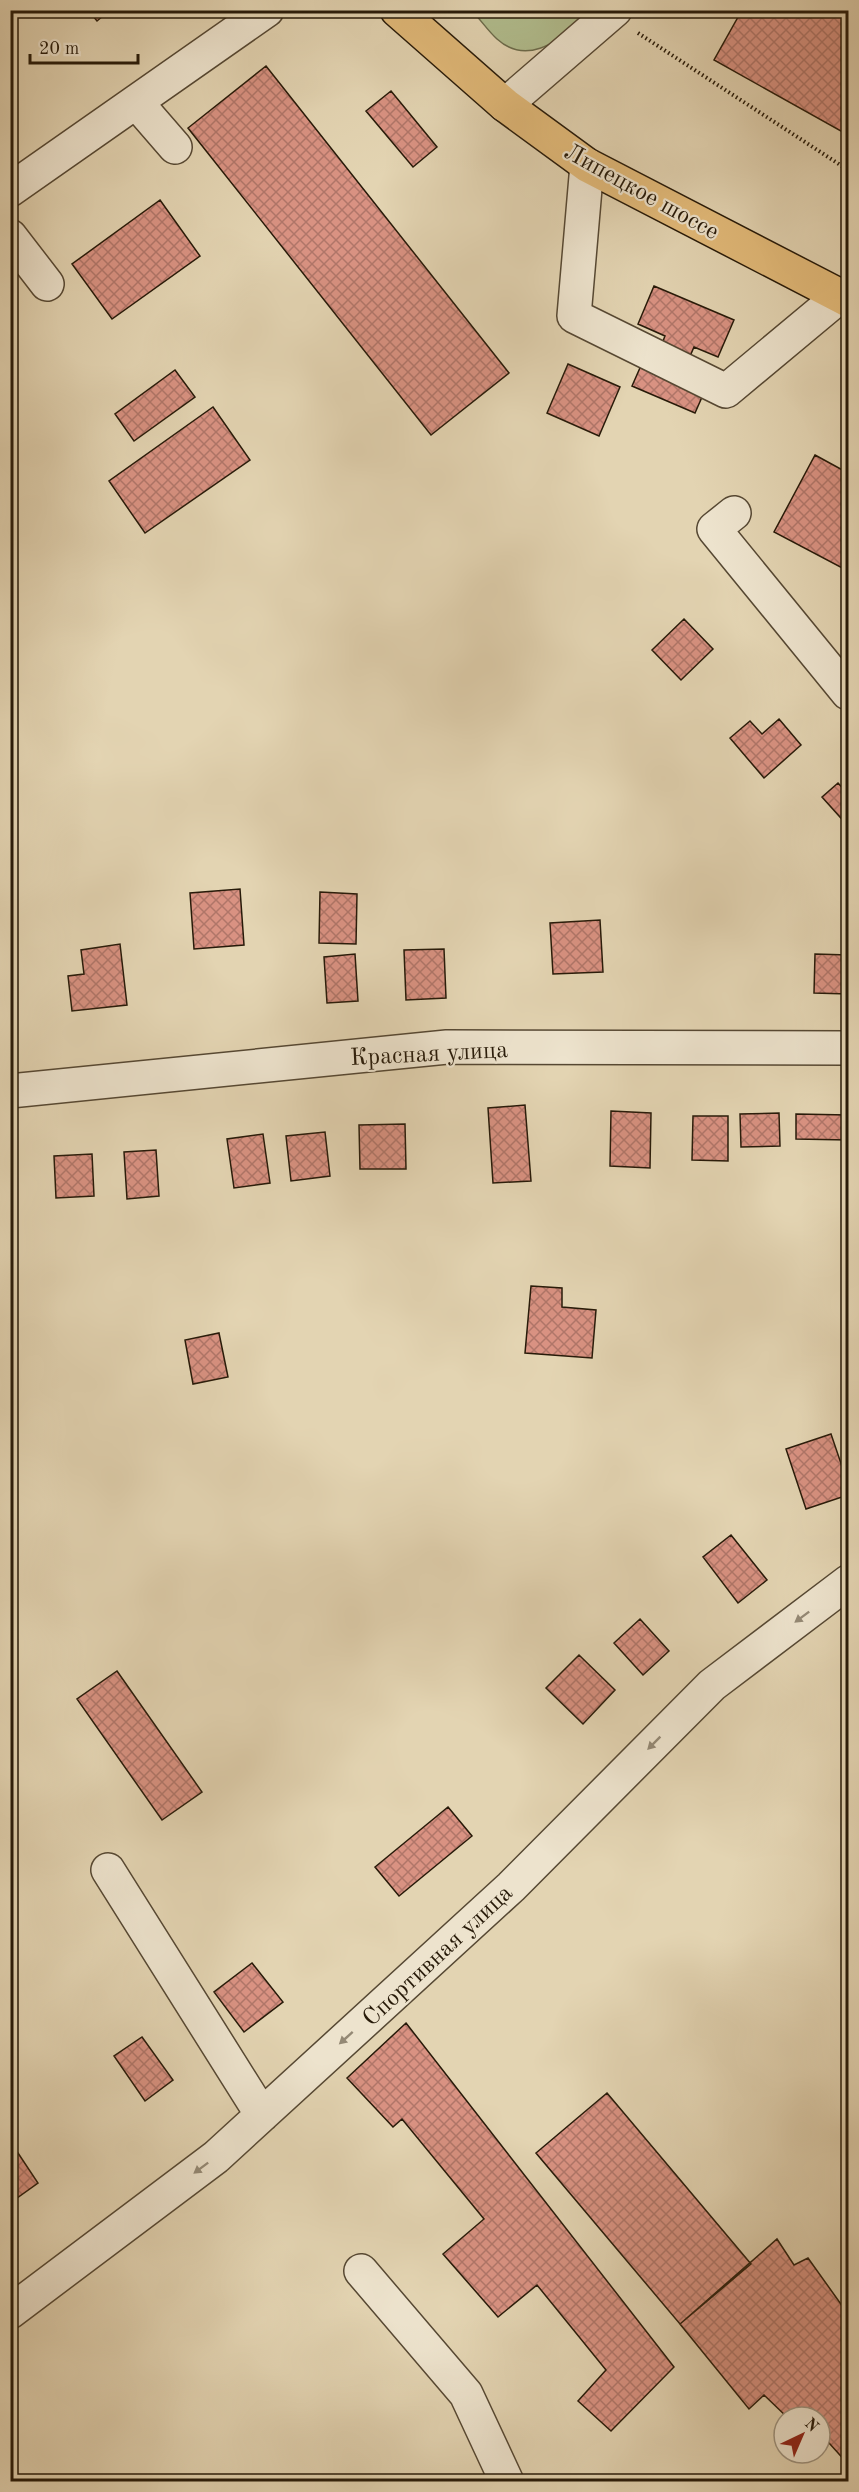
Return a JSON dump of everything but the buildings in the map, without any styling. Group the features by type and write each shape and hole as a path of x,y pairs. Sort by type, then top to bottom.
{"main road":[{"name":"Липецкое шоссе","path":"397,10 505,105 587,165 844,298"}],"street":[{"path":"10,190 267,10"},
{"path":"505,105 613,13"},
{"path":"136,102 175,147"},
{"path":"587,165 574,316 726,391 844,298"},
{"path":"10,236 47,284"},
{"path":"724,521 849,693"},
{"name":"Красная улица","path":"10,1091 447,1047 849,1048"},
{"name":"Спортивная улица","path":"10,2312 216,2157 511,1887 712,1685 849,1582"},
{"path":"108,1870 262,2115"},
{"path":"361,2271 466,2394 507,2481"}],"path":[{"path":"613,13 849,171"}],"green space":[{"path":"587,10 592,15 558,39 534,50 522,51 509,47 497,39 472,11"}]}
